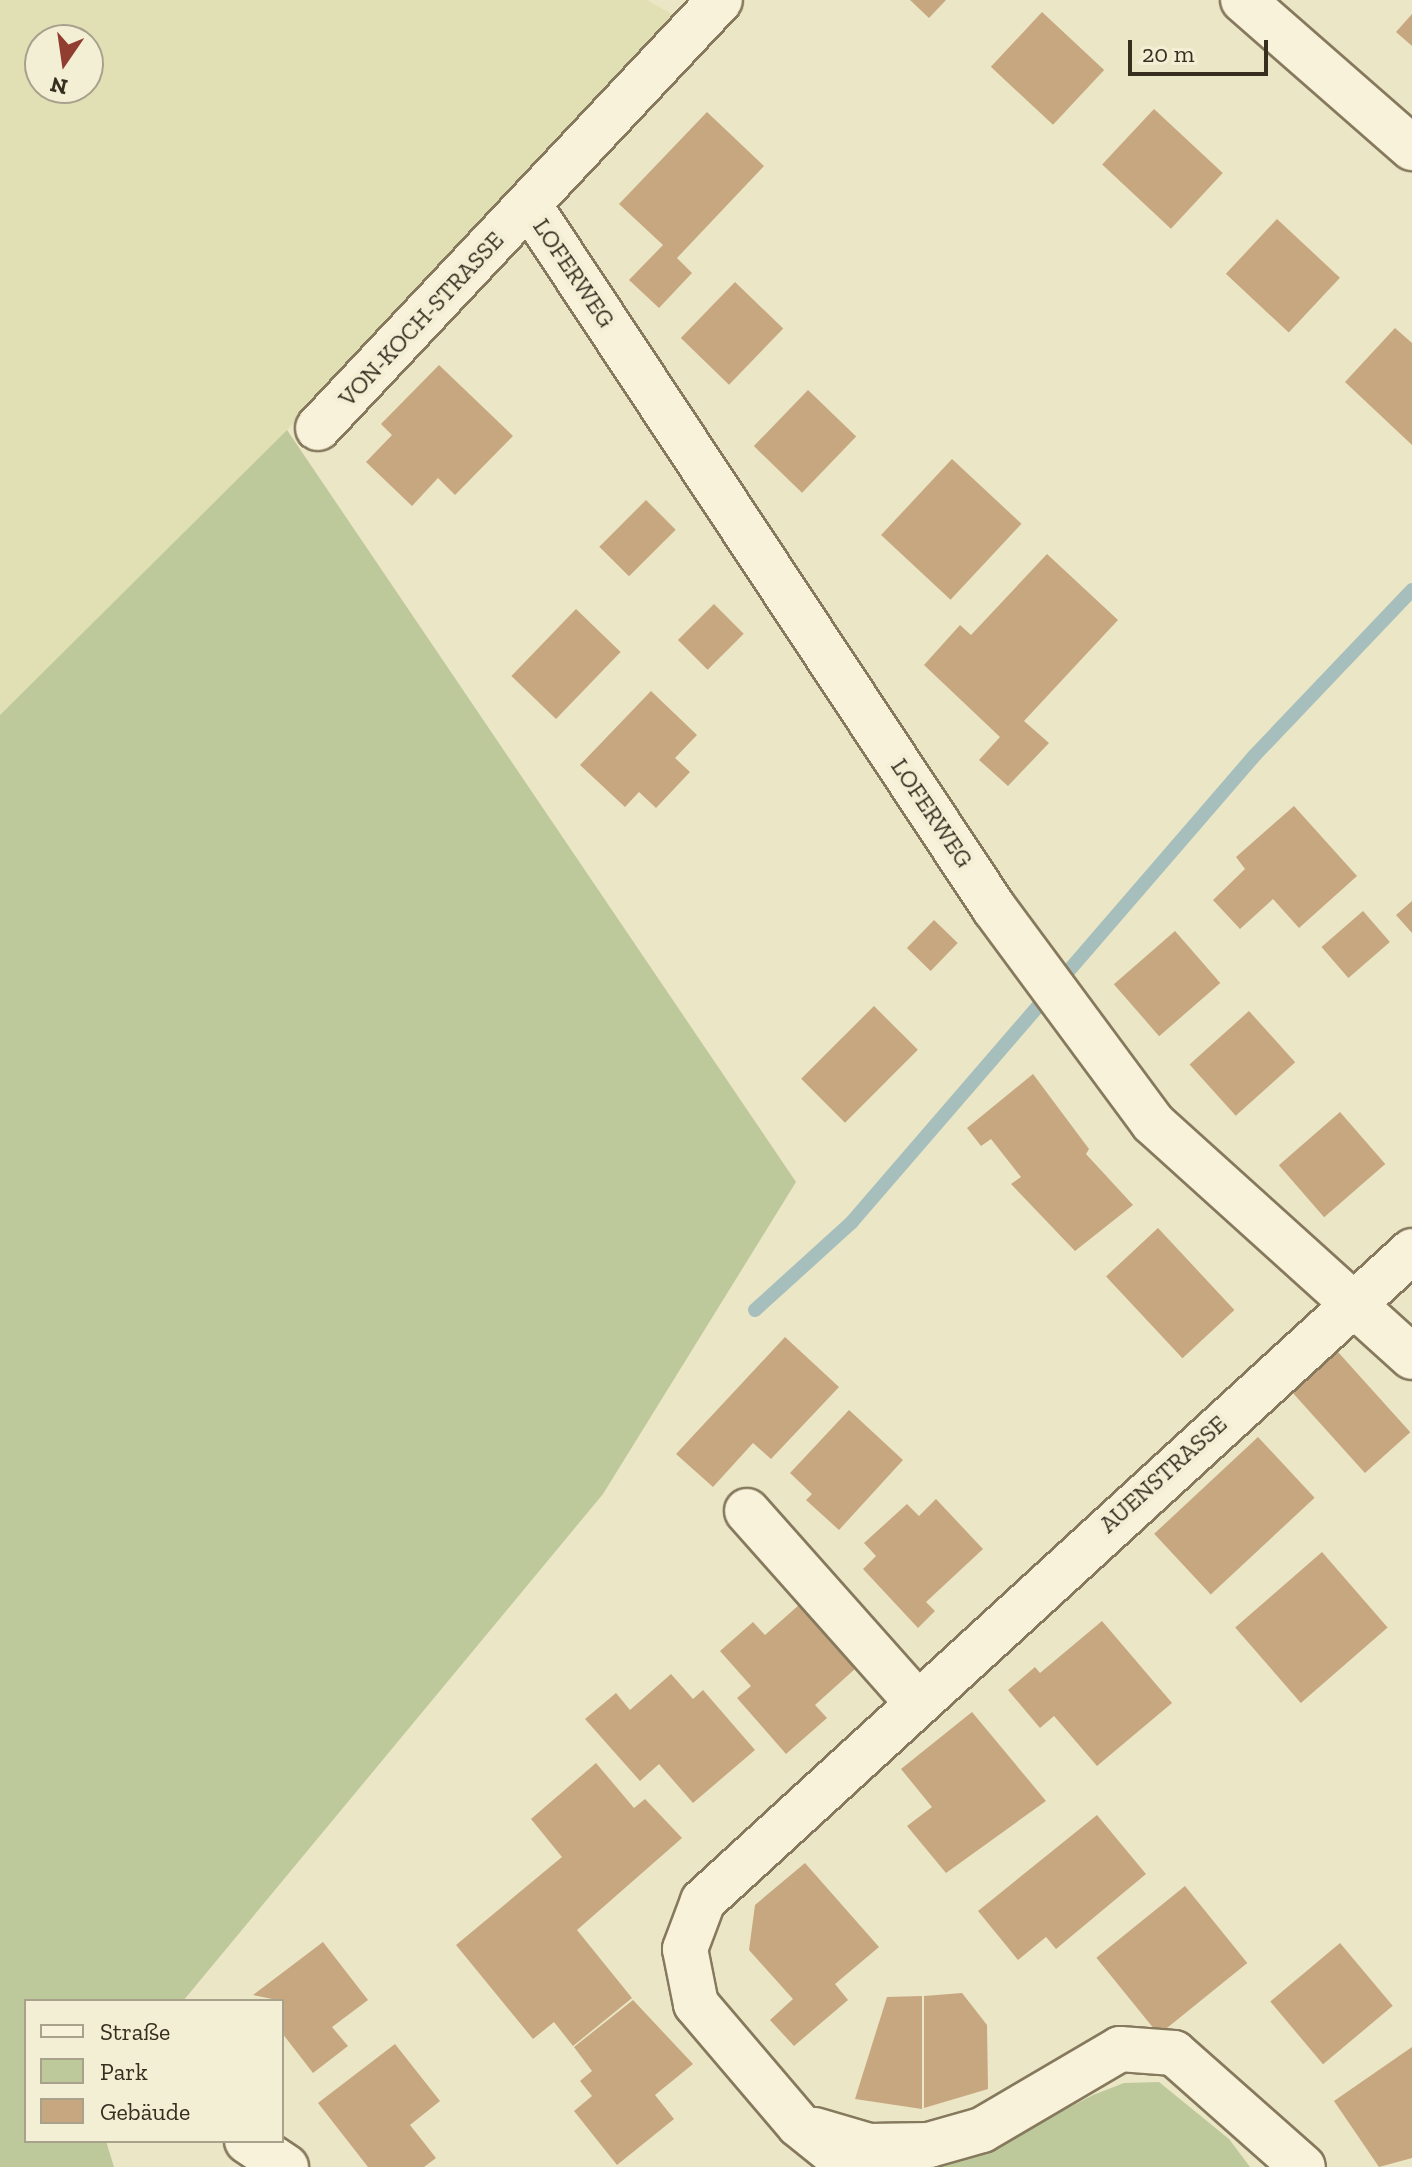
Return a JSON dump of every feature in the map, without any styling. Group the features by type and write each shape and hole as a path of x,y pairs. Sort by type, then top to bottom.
{"street":[{"name":"VON-KOCH-STRASSE","path":"318,428 720,0"},
{"path":"1243,0 1412,148"},
{"name":"LOFERWEG","path":"529,205 994,908 1153,1123 1412,1357"},
{"name":"AUENSTRASSE","path":"851,2167 799,2125 696,2004 685,1949 703,1901 915,1700 1412,1251"},
{"path":"747,1511 915,1700"},
{"path":"799,2125 869,2146 929,2145 982,2130 1120,2049 1174,2053 1303,2167"},
{"path":"250,2143 286,2167"}],"green space":[{"path":"0,0 647,0 675,16 287,430 0,715"},
{"path":"287,430 796,1182 603,1494 185,1999 24,1999 24,2143 107,2143 114,2167 0,2167 0,715"},
{"path":"1159,2082 1229,2139 1250,2167 937,2167 975,2157 1093,2095 1124,2083"}],"building":[{"path":"910,0 946,0 929,18"},
{"path":"1042,12 1104,70 1053,125 991,67"},
{"path":"1412,14 1412,46 1396,32"},
{"path":"1154,109 1223,173 1171,229 1102,165"},
{"path":"707,112 764,166 677,258 692,273 659,308 629,280 663,245 619,204"},
{"path":"1277,219 1340,278 1289,333 1226,274"},
{"path":"735,282 783,329 729,385 681,338"},
{"path":"1395,328 1412,343 1412,445 1345,382"},
{"path":"439,365 513,436 455,495 438,478 412,506 366,462 392,435 381,424"},
{"path":"808,390 856,437 802,493 754,446"},
{"path":"952,459 1021,524 951,600 881,535"},
{"path":"646,500 676,530 629,576 599,547"},
{"path":"1047,554 1118,620 1024,721 1049,743 1008,786 979,760 1000,737 924,665 960,625 971,635"},
{"path":"714,604 744,634 708,670 678,640"},
{"path":"576,609 621,652 556,719 511,676"},
{"path":"651,691 697,735 675,758 690,772 656,808 639,792 625,807 580,765"},
{"path":"1294,806 1357,876 1299,928 1273,899 1240,929 1213,900 1245,869 1236,857"},
{"path":"1412,901 1412,933 1396,915"},
{"path":"1363,911 1390,942 1348,978 1321,947"},
{"path":"934,920 958,943 931,971 907,948"},
{"path":"1175,931 1220,983 1159,1036 1114,984"},
{"path":"874,1006 918,1050 845,1123 801,1079"},
{"path":"1249,1011 1295,1062 1236,1116 1190,1065"},
{"path":"1033,1074 1089,1149 1086,1154 1133,1205 1075,1251 1011,1184 1021,1177 991,1139 981,1146 967,1128"},
{"path":"1340,1112 1385,1164 1324,1217 1279,1165"},
{"path":"1158,1228 1234,1310 1182,1358 1106,1276"},
{"path":"785,1337 839,1387 771,1459 753,1443 713,1487 676,1454"},
{"path":"1338,1352 1410,1432 1365,1473 1293,1393"},
{"path":"849,1410 903,1460 839,1530 806,1500 812,1494 790,1473"},
{"path":"1258,1437 1315,1498 1211,1595 1154,1534"},
{"path":"936,1499 983,1549 926,1602 935,1611 918,1628 863,1569 876,1556 864,1543 907,1504 919,1516"},
{"path":"1322,1552 1388,1627 1301,1703 1235,1627"},
{"path":"799,1605 856,1668 815,1705 827,1718 786,1754 737,1698 751,1686 720,1651 753,1622 765,1635"},
{"path":"1102,1621 1172,1703 1097,1766 1054,1716 1040,1728 1008,1690 1035,1667 1040,1673"},
{"path":"671,1674 693,1699 703,1690 755,1750 693,1803 659,1764 640,1781 585,1719 616,1693 630,1710"},
{"path":"972,1712 1046,1801 946,1873 907,1826 932,1807 901,1769"},
{"path":"596,1763 634,1808 645,1799 682,1838 577,1930 632,1998 573,2046 554,2022 533,2039 456,1945 562,1857 531,1819"},
{"path":"1097,1815 1146,1874 1056,1949 1046,1937 1018,1960 978,1911"},
{"path":"805,1863 879,1947 835,1984 848,2000 794,2046 770,2020 793,1999 749,1950 755,1905"},
{"path":"1185,1886 1247,1963 1159,2035 1096,1958"},
{"path":"323,1942 368,2000 332,2027 348,2046 313,2073 284,2036 284,1999 253,1995"},
{"path":"1340,1943 1393,2006 1323,2064 1270,2001"},
{"path":"962,1993 987,2025 988,2089 924,2108 924,1996"},
{"path":"922,1996 922,2109 855,2099 887,1997"},
{"path":"633,2000 693,2064 655,2095 674,2119 617,2165 574,2111 592,2096 580,2081 592,2071 574,2047"},
{"path":"395,2044 440,2101 410,2125 436,2158 424,2167 368,2167 318,2103"},
{"path":"1412,2047 1412,2158 1379,2167 1334,2101"}],"waterway":[{"path":"755,1310 851,1223 1255,755 1412,590"}]}
